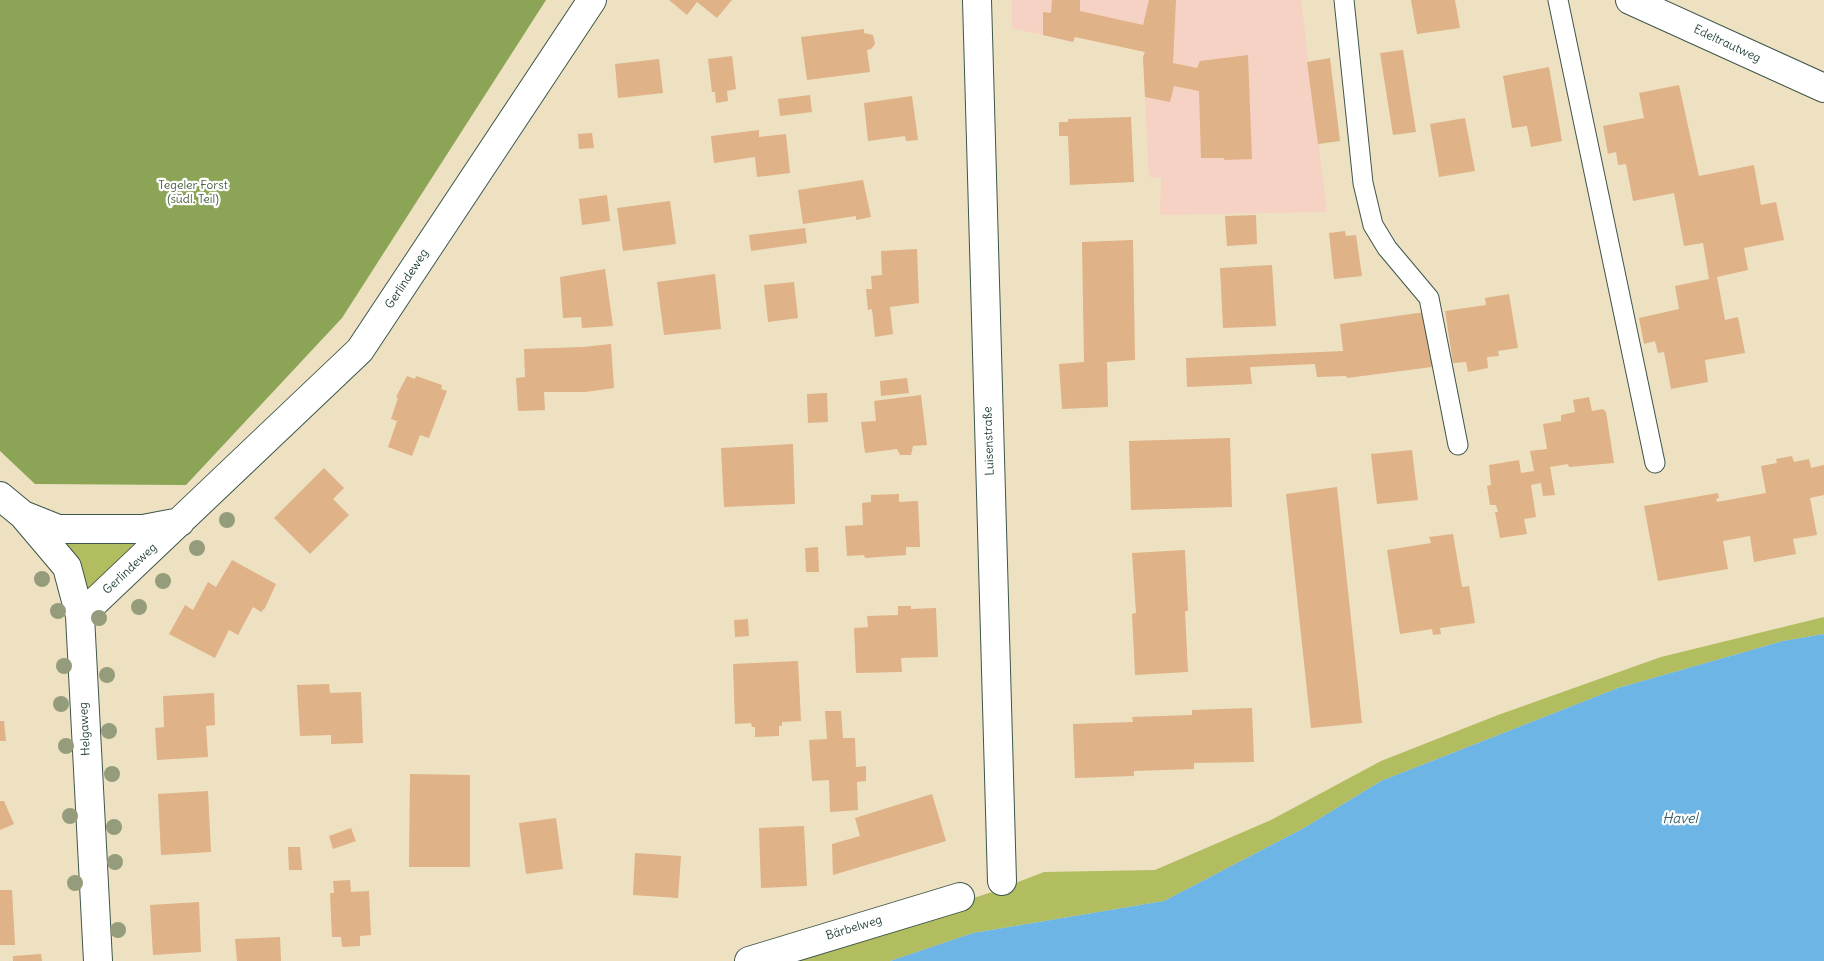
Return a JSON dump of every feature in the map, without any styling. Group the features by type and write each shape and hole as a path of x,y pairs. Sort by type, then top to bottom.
{"street":[{"name":"Gerlindeweg","path":"80,616 360,350 592,0"},
{"name":"Luisenstraße","path":"977,0 1002,882"},
{"name":"Edeltrautweg","path":"1630,0 1824,88"},
{"path":"0,496 23,515"},
{"name":"Gerlindeweg","path":"23,515 58,529 144,529 180,522"},
{"name":"Helgaweg","path":"23,515 67,567 80,616 98,961"},
{"name":"Bärbelweg","path":"749,961 960,897"}],"lane":[{"path":"1344,0 1363,183 1373,225 1387,248 1429,298 1458,445"},
{"path":"1558,0 1655,463"}],"shaded area":[{"path":"1012,0 1301,0 1327,212 1160,215 1161,178 1149,177 1143,57 1145,52 1075,37 1073,42 1012,28"}],"green space":[{"name":"Tegeler Forst (südl. Teil)","path":"0,0 546,0 342,318 186,485 35,484 0,451"},
{"path":"59,535 152,541 83,599"},
{"path":"1824,617 1824,634 1783,641 1618,688 1381,781 1304,828 1164,901 973,933 890,961 780,961 995,891 1044,872 1155,870 1271,820 1381,761 1498,715 1661,657"}],"water":[{"name":"Havel","path":"1824,634 1824,961 890,961 973,933 1164,901 1304,828 1381,781 1618,688 1783,641"}],"building":[{"path":"669,0 732,0 717,18 697,2 687,15"},
{"path":"1052,0 1080,0 1080,11 1143,25 1149,0 1176,0 1173,63 1197,68 1200,61 1248,55 1252,159 1224,160 1224,158 1201,158 1199,91 1174,86 1170,102 1145,97 1143,57 1145,52 1075,37 1073,42 1043,35 1043,12 1051,13"},
{"path":"1411,0 1455,0 1460,28 1417,34"},
{"path":"864,29 864,33 873,35 875,44 871,49 867,50 870,72 807,80 801,37"},
{"path":"1403,50 1416,132 1393,135 1380,53"},
{"path":"732,56 736,89 727,91 728,101 716,103 715,92 712,92 708,59"},
{"path":"1330,58 1340,141 1318,144 1307,62"},
{"path":"659,59 663,93 618,98 615,64"},
{"path":"1549,67 1562,141 1531,147 1527,126 1512,128 1503,76"},
{"path":"1679,85 1699,176 1754,165 1761,205 1776,202 1784,240 1744,248 1748,270 1717,277 1725,320 1738,317 1745,353 1705,360 1708,382 1671,389 1664,352 1658,353 1655,341 1644,344 1639,318 1679,309 1675,286 1709,279 1703,243 1684,246 1674,193 1633,201 1626,164 1618,165 1616,152 1608,154 1603,126 1644,118 1639,93"},
{"path":"810,95 812,112 780,116 778,99"},
{"path":"912,96 918,140 906,141 905,136 868,141 864,103"},
{"path":"1131,117 1134,182 1070,185 1068,136 1059,136 1059,122 1068,122 1068,119"},
{"path":"1465,118 1475,171 1439,177 1430,124"},
{"path":"759,130 759,137 786,134 790,173 757,177 755,157 714,163 711,136"},
{"path":"592,133 594,148 579,149 578,134"},
{"path":"863,180 871,217 856,220 856,216 803,224 798,190"},
{"path":"607,195 610,221 582,225 579,199"},
{"path":"670,201 676,244 623,251 617,208"},
{"path":"1256,215 1257,244 1227,246 1225,216"},
{"path":"805,228 807,243 751,251 749,235"},
{"path":"1345,231 1346,236 1356,235 1362,276 1334,279 1329,233"},
{"path":"1133,240 1135,360 1107,362 1108,407 1062,409 1059,364 1084,362 1082,242"},
{"path":"917,249 919,303 890,307 893,334 875,337 872,309 868,310 866,289 872,289 871,276 882,275 881,251"},
{"path":"1272,265 1276,326 1223,328 1220,268"},
{"path":"605,269 613,326 582,328 581,317 563,318 560,277"},
{"path":"715,274 721,329 664,335 657,282"},
{"path":"794,282 798,318 768,322 764,285"},
{"path":"1509,294 1518,348 1498,351 1499,356 1487,357 1488,368 1468,372 1466,362 1453,363 1445,311 1486,305 1485,298"},
{"path":"1425,312 1432,367 1347,378 1346,376 1317,377 1315,364 1250,367 1252,384 1187,387 1186,358 1343,351 1340,324"},
{"path":"611,344 614,388 585,392 544,392 545,410 518,411 516,378 525,377 524,349"},
{"path":"407,376 415,379 416,376 442,385 441,389 447,391 429,438 420,435 412,456 388,447 397,421 391,419 398,398 396,397"},
{"path":"907,378 909,393 881,396 880,381"},
{"path":"827,393 828,422 808,423 807,394"},
{"path":"921,395 927,445 913,446 911,455 900,455 897,449 865,453 861,422 876,421 874,401"},
{"path":"1589,397 1592,411 1603,409 1606,412 1614,463 1569,467 1568,464 1550,467 1555,495 1543,496 1541,483 1531,485 1536,517 1524,519 1527,534 1500,538 1495,512 1498,512 1496,505 1490,505 1487,486 1491,485 1489,465 1519,460 1521,473 1534,471 1530,451 1547,449 1543,424 1561,421 1561,415 1575,412 1573,400"},
{"path":"1230,438 1232,507 1131,510 1129,441"},
{"path":"793,444 795,504 724,507 721,448"},
{"path":"1412,450 1418,500 1377,504 1371,454"},
{"path":"1792,456 1794,462 1809,459 1811,468 1824,465 1824,495 1810,498 1817,535 1793,539 1796,554 1754,562 1750,536 1723,541 1728,569 1658,581 1644,506 1718,493 1719,498 1716,499 1717,502 1766,493 1761,466 1777,463 1776,459"},
{"path":"324,468 344,488 333,499 349,515 310,554 274,518"},
{"path":"1337,487 1362,723 1311,728 1286,494"},
{"path":"899,494 899,502 918,501 920,547 906,547 906,555 865,558 864,555 847,556 845,526 863,525 862,503 871,502 871,495"},
{"path":"1453,534 1462,587 1469,586 1475,623 1440,628 1441,634 1433,635 1432,629 1400,634 1387,550 1431,543 1429,537"},
{"path":"818,547 819,572 806,572 805,548"},
{"path":"1185,550 1188,672 1135,675 1132,614 1136,613 1132,553"},
{"path":"232,560 276,584 265,608 261,612 253,607 238,635 229,630 215,658 169,634 185,605 193,610 208,582 216,587"},
{"path":"898,606 911,606 911,609 936,608 938,657 901,658 902,672 856,673 854,628 868,627 867,616 898,615"},
{"path":"748,619 749,636 735,637 734,620"},
{"path":"798,661 801,721 782,722 782,726 779,726 779,736 755,737 755,727 752,727 751,723 735,724 733,664"},
{"path":"329,684 330,693 361,692 363,743 331,744 331,735 300,736 297,685"},
{"path":"214,693 215,725 206,726 208,757 157,760 155,728 164,727 163,696"},
{"path":"1252,708 1254,762 1194,763 1194,769 1134,771 1134,776 1075,778 1073,724 1133,722 1132,717 1192,715 1192,710"},
{"path":"825,711 841,711 843,738 855,738 856,767 866,766 866,781 857,782 858,810 830,812 829,780 812,781 809,740 827,739"},
{"path":"0,721 4,721 6,741 0,741"},
{"path":"410,774 470,775 470,867 409,867"},
{"path":"208,791 211,852 161,855 158,794"},
{"path":"932,794 946,841 833,875 832,844 860,836 855,818"},
{"path":"0,801 4,801 14,824 0,830"},
{"path":"556,818 563,869 526,874 519,823"},
{"path":"804,826 807,886 761,888 759,828"},
{"path":"351,828 356,841 333,849 329,836"},
{"path":"288,847 300,847 302,870 289,870"},
{"path":"635,853 681,856 678,898 633,895"},
{"path":"350,880 351,892 369,891 371,935 360,936 360,946 342,947 341,937 332,937 330,893 334,893 333,881"},
{"path":"0,890 12,890 15,945 0,945"},
{"path":"199,902 201,952 153,955 150,905"},
{"path":"280,937 281,961 237,961 235,939"},
{"path":"41,954 42,961 13,961 13,956"}]}
